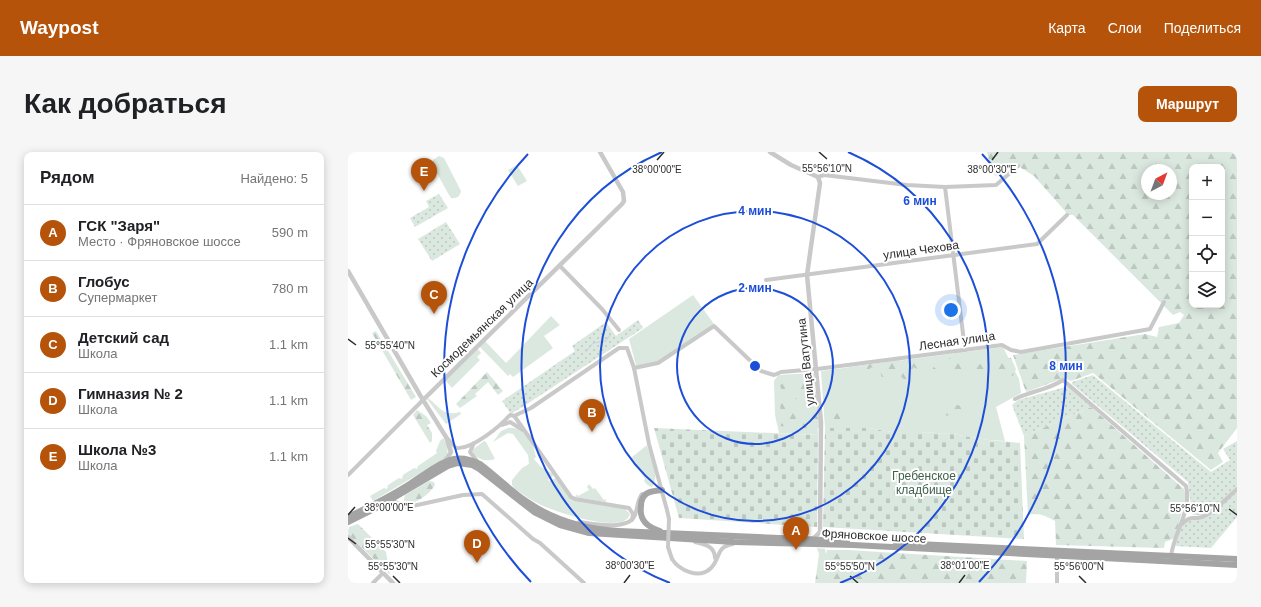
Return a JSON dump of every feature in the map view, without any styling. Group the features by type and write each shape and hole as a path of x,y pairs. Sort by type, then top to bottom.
{"main road":[{"path":"348,517 389,497 453,459 462,458 480,464"},
{"name":"Фряновское шоссе","path":"402,493 448,466 458,463 472,465 479,469 534,512 560,525 590,534 825,540 1237,558"},
{"name":"Фряновское шоссе","path":"480,464 525,500 555,517 582,526 604,530 750,542 853,545 1237,565"},
{"path":"662,490 651,492 644,496 641,504 641,515 644,523 673,536"},
{"path":"348,522 402,493"}],"street":[{"name":"Космодемьянская улица","path":"348,475 622,204 624,201 623,192 600,152"},
{"path":"770,152 791,165 818,177 824,175 907,185 945,187 996,185 1018,166"},
{"name":"улица Ватутина","path":"818,177 820,183 807,275 822,422 820,532"},
{"path":"945,187 965,350"},
{"name":"улица Чехова","path":"766,280 1037,244 1067,215"},
{"path":"560,266 602,309 619,330"},
{"path":"348,271 446,437 454,446 461,448 475,442 514,416 532,408 615,351 623,347 627,348 634,368 647,437 668,510 668,546 672,559 683,569 697,573 706,572 715,562 718,553 723,547 732,544 750,542"},
{"name":"Лесная улица","path":"634,368 658,363 714,326 761,371 774,375 781,372 817,370 1002,345 1011,350 1021,352 1150,329 1164,302"},
{"path":"1015,399 1026,394 1052,387 1064,380 1186,486 1189,497 1181,525 1172,547 1171,556"},
{"path":"501,425 515,422 514,416"},
{"path":"514,416 573,498 629,508 632,511 632,520"},
{"path":"511,422 526,433"},
{"path":"443,464 448,459 451,452 446,437"},
{"path":"475,442 470,452 480,464"},
{"path":"1181,525 1190,517 1202,517 1219,506 1237,489"},
{"path":"555,517 603,525 622,525 632,520 636,513 637,503 640,496 647,491 662,490"},
{"path":"402,493 401,501 408,507"},
{"path":"390,500 408,507 468,495 482,494 532,539 540,543 584,583"},
{"path":"623,507 631,507 637,503"},
{"path":"809,540 820,532 825,540"},
{"path":"673,536 707,545 715,554 715,562"},
{"path":"348,537 393,583"},
{"path":"1057,556 1057,583"},
{"path":"373,583 383,574"}],"green space":[{"path":"987,152 1237,152 1237,428 1218,453 1223,462 1211,470 1093,373 1071,381 1064,378 1026,392 1013,355 1145,334 1157,337 1159,327 1179,323 1184,315 1180,312 1173,315 1073,215 1067,215 1034,176 1018,166 995,176"},
{"path":"439,156 444,158 461,191 457,198 451,198 433,166 433,160"},
{"path":"517,165 527,181 518,186 508,170"},
{"path":"439,194 448,208 415,227 410,218 429,207 426,201"},
{"path":"446,222 460,244 432,261 418,239"},
{"path":"693,295 714,324 657,364 637,369 629,339"},
{"path":"551,316 560,325 544,336 553,348 513,377 510,374 508,376 479,346 485,341 506,363"},
{"path":"638,320 643,328 511,414 502,401 575,351 572,346 606,322 616,336"},
{"path":"376,331 416,397 411,400 372,333"},
{"path":"1003,347 1019,379 1021,393 996,407 1005,441 988,440 952,434 892,432 868,428 825,428 821,371"},
{"path":"477,348 481,353 477,357 480,360 452,388 445,380"},
{"path":"963,351 963,362 967,372 959,382 948,371 946,362 955,352"},
{"path":"1004,357 1011,358 1016,369 1013,376 991,370 984,373 976,373 975,368 984,361 990,359 992,364 1000,366"},
{"path":"926,359 938,371 939,368 943,370 941,377 933,376 928,370 920,370 913,367 912,371 916,378 913,385 909,385 899,374 890,371 882,377 880,373 883,368 880,366 874,369 872,367 865,372 865,367 852,369 850,367 900,360 901,364 906,366 913,364 914,360"},
{"path":"487,372 503,391 498,395 488,382 475,394 477,396 460,408 456,404"},
{"path":"814,373 818,435 779,433 775,415 774,381 778,375"},
{"path":"1093,375 1211,472 1230,460 1223,449 1237,441 1237,517 1211,548 1175,546 1182,526 1189,520 1202,518 1202,515 1192,514 1188,482 1072,384 1072,382"},
{"path":"779,383 785,385 790,393 785,394 785,410 790,408 795,409 796,422 800,428 780,426 781,414 779,391 782,391"},
{"path":"802,383 816,392 820,428 802,428 803,422 800,420 801,413 809,408 808,403 802,402 798,406 793,401 800,393"},
{"path":"1069,386 1091,407 1024,436 1012,405 1018,400"},
{"path":"955,397 957,405 961,406 962,410 957,418 945,415 946,403 948,402 949,405 953,403 951,398"},
{"path":"428,398 446,412 460,412 461,414 446,424 427,399"},
{"path":"839,399 843,403 841,407 846,412 855,416 853,420 834,421 834,403"},
{"path":"1091,407 1184,489 1186,497 1175,538 1165,542 1164,548 1056,545 1055,521 1039,514 1028,515 1024,436"},
{"path":"417,410 426,416 431,423 427,425 432,433 432,441 430,443 413,415"},
{"path":"508,428 519,430 527,436 535,452 536,457 534,459 540,466 553,474 553,476 548,480 549,481 556,478 569,497 625,509 630,514 625,520 616,523 588,520 541,505 515,489 512,485 512,480 522,468 529,464 528,455 513,434 508,433 493,442 501,431"},
{"path":"654,428 818,435 817,527 679,518"},
{"name":"Гребенское кладбище","path":"825,428 868,428 892,432 952,434 988,440 1020,443 1024,539 823,527"},
{"path":"443,438 448,449 444,459 373,501 370,496 384,488 387,489 388,485 399,478 402,479 403,475 414,468 417,469 418,466 437,453 436,451 440,441"},
{"path":"484,441 495,459 483,460 473,453 472,450"},
{"path":"647,445 655,472 652,487 644,481 645,479 631,458"},
{"path":"429,481 434,482 435,485 427,495 415,502 407,504 405,502 405,495"},
{"path":"589,484 593,489 595,488 604,500 606,499 605,502 575,497 577,494 578,496 589,490 587,487"},
{"path":"358,524 386,552 390,575 349,535 349,527"},
{"path":"817,548 825,549 826,554 827,550 848,550 1027,561 1026,583 815,583 819,554"}],"waterway":[{"path":"586,352 593,343 606,341 610,335"}],"place":[{"name":"Школа №3","path":"424,191"},
{"name":"Детский сад","path":"434,314"},
{"name":"Глобус","path":"592,432"},
{"name":"ГСК \"Заря\"","path":"796,550"},
{"name":"Гимназия № 2","path":"477,563"}]}
